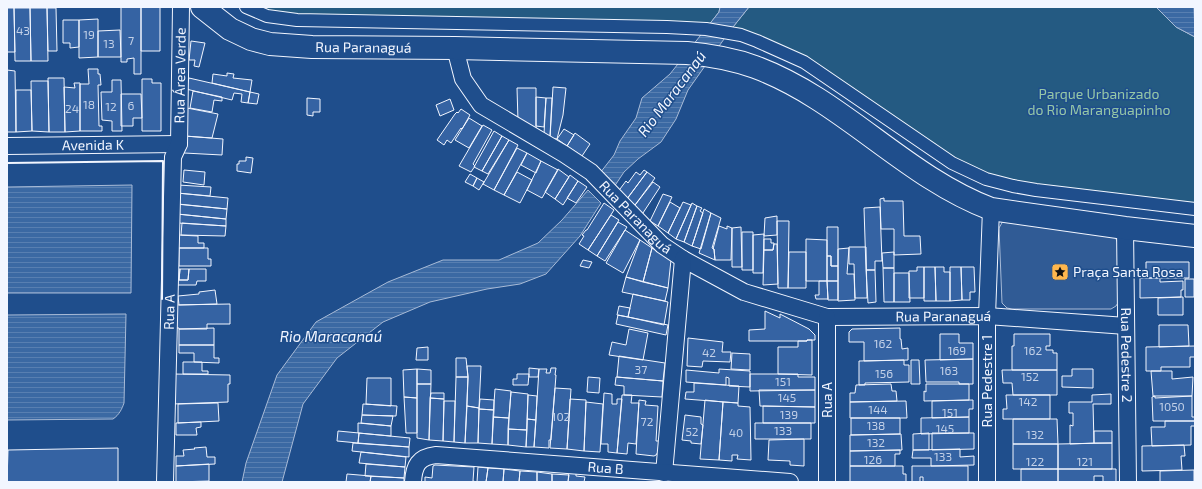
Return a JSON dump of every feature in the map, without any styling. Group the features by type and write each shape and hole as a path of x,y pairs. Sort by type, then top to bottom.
{"main road":[{"name":"Rua Paranaguá","path":"202,7 230,29 251,39 270,44 312,47 455,48"},
{"path":"455,48 687,53 712,55 755,67 788,83 829,107 900,159 934,181 972,202 991,209 1125,228 1195,236"}],"street":[{"name":"Rua Área Verde","path":"179,144 181,7"},
{"path":"246,7 267,16 298,20 659,26 729,32 757,41 804,62 952,163 986,179 1036,190 1195,209"},
{"name":"Rua Paranaguá","path":"455,48 463,79 481,105 564,154 591,172 662,245 683,259 744,292 827,318 987,316 1126,326"},
{"name":"Avenida K","path":"7,146 179,144"},
{"name":"Rua A","path":"165,482 173,157 179,144"},
{"name":"Rua Pedestre 1","path":"987,482 987,316 991,209"},
{"name":"Rua Pedestre 2","path":"1125,228 1128,482"},
{"path":"664,473 683,259"},
{"name":"Rua A","path":"827,318 827,482"},
{"name":"Rua B","path":"412,482 413,472 416,465 422,459 436,455 790,482"}],"green space":[{"path":"246,7 720,7 719,12 706,29 297,20"},
{"name":"Parque Urbanizado do Rio Maranguapinho","path":"749,7 1156,7 1176,27 1195,37 1195,209 986,179 804,62 729,32"}],"shaded area":[{"name":"Praça Santa Rosa","path":"1003,221 1115,237 1118,243 1119,301 1116,306 1111,309 1007,308 1002,303 999,228"}],"water":[{"name":"Rio Maracanaú","path":"720,7 749,7 729,32 688,90 676,119 661,142 638,159 624,172 614,187 600,173 614,155 620,141 636,118 642,98 670,74 719,12"},
{"path":"1156,7 1194,7 1195,37 1176,27"},
{"path":"132,185 131,293 7,293 7,187"},
{"name":"Rio Maracanaú","path":"588,190 601,203 580,236 546,274 520,284 487,289 430,302 383,322 337,358 303,404 282,482 242,482 246,463 277,375 316,322 388,282 443,260 499,260 538,243 562,220"},
{"path":"126,314 124,403 120,412 113,419 7,420 7,315"}],"building":[{"path":"121,7 141,7 141,74 134,74 134,58 127,59 127,62 121,62"},
{"path":"141,7 160,7 160,51 141,51"},
{"path":"7,8 14,8 15,52 7,52"},
{"path":"14,8 30,8 31,61 15,61"},
{"path":"30,8 47,8 48,61 31,61"},
{"path":"47,8 56,8 57,51 48,51"},
{"path":"98,19 98,57 79,58 79,20"},
{"path":"63,20 79,20 79,47 70,48 70,43 63,43"},
{"path":"120,30 121,57 98,57 98,31"},
{"path":"191,41 205,43 199,67 194,66 195,60 189,60"},
{"path":"88,69 98,69 98,74 100,74 101,85 98,85 99,126 102,126 102,131 80,131 80,84 89,84"},
{"path":"7,70 15,71 16,132 7,132"},
{"path":"227,73 234,74 233,78 252,80 250,92 212,83 213,74 227,76"},
{"path":"48,78 64,78 65,132 49,132"},
{"path":"189,78 250,92 248,103 241,102 242,94 234,93 232,100 186,89"},
{"path":"142,79 152,79 152,83 161,83 161,131 142,131"},
{"path":"112,80 121,80 122,131 112,131 112,121 102,120 101,92 112,92"},
{"path":"31,81 48,81 49,132 32,131"},
{"path":"74,83 80,83 80,131 65,132 64,87 75,88"},
{"path":"553,87 566,88 563,115 557,139 550,138"},
{"path":"517,88 536,88 536,129 518,121"},
{"path":"16,90 31,90 32,131 16,132"},
{"path":"193,91 222,97 222,101 214,100 212,112 190,108"},
{"path":"250,92 259,94 257,104 248,103"},
{"path":"121,94 141,94 142,118 133,118 133,126 121,126"},
{"path":"536,97 546,98 544,127 536,126"},
{"path":"307,98 320,99 320,112 313,112 313,116 307,115"},
{"path":"546,98 552,98 550,136 544,134"},
{"path":"450,99 454,110 440,116 436,105"},
{"path":"187,108 218,114 212,138 184,136"},
{"path":"461,109 470,115 462,129 461,128 451,143 447,140 444,145 437,140 455,114"},
{"path":"469,118 482,126 469,148 455,140"},
{"path":"483,125 492,130 473,164 475,166 471,172 459,166"},
{"path":"564,129 574,135 567,146 557,139"},
{"path":"494,131 502,136 482,171 474,167"},
{"path":"575,133 590,144 582,156 567,146"},
{"path":"185,136 223,139 222,155 184,153"},
{"path":"502,136 509,140 488,174 482,171"},
{"path":"509,140 518,145 494,190 483,184"},
{"path":"517,148 527,153 504,195 494,190"},
{"path":"527,153 541,161 536,173 521,165"},
{"path":"246,157 253,158 251,173 237,171 237,164 239,164 239,161 246,161"},
{"path":"541,161 558,170 542,198 527,190"},
{"path":"558,169 569,177 555,199 545,192"},
{"path":"184,170 205,172 204,185 183,182"},
{"path":"644,170 647,172 626,200 617,193 626,181 628,183 636,172 640,175"},
{"path":"517,172 532,180 520,203 504,195"},
{"path":"647,172 655,178 635,205 627,199"},
{"path":"470,174 477,178 473,186 465,182"},
{"path":"570,175 578,181 563,205 555,199"},
{"path":"477,178 484,182 479,190 473,186"},
{"path":"578,181 587,187 576,203 567,198"},
{"path":"653,182 660,187 641,216 632,209"},
{"path":"178,185 211,187 210,196 177,193"},
{"path":"177,193 228,198 227,209 176,204"},
{"path":"663,194 672,197 658,226 650,221"},
{"path":"884,198 884,201 903,201 904,236 920,236 921,254 894,255 894,229 881,229 880,199"},
{"path":"670,202 680,208 668,233 658,226"},
{"path":"683,202 691,205 676,239 668,233"},
{"path":"604,203 614,210 588,250 579,244 584,236 582,235 587,230"},
{"path":"692,203 697,206 684,242 676,239"},
{"path":"178,204 227,209 226,219 177,214"},
{"path":"697,206 702,208 700,211 703,213 692,246 684,242"},
{"path":"880,207 882,261 875,261 875,270 866,270 864,208"},
{"path":"704,209 711,213 701,249 692,246"},
{"path":"711,213 721,218 712,248 714,249 715,260 699,253"},
{"path":"177,214 226,219 226,226 178,223"},
{"path":"611,215 619,220 597,256 588,250"},
{"path":"777,216 777,235 764,236 765,218"},
{"path":"777,221 789,221 788,288 778,288"},
{"path":"618,222 627,227 605,261 597,256"},
{"path":"182,223 226,226 225,236 181,235"},
{"path":"719,226 727,229 727,226 732,228 731,260 715,260 713,249"},
{"path":"741,227 742,267 732,267 732,228"},
{"path":"827,227 838,227 838,266 831,266 831,256 827,256"},
{"path":"625,230 640,240 623,273 606,263"},
{"path":"742,232 753,232 753,270 742,270"},
{"path":"764,234 763,273 753,273 753,235"},
{"path":"178,235 198,236 198,243 204,243 204,248 178,248"},
{"path":"764,239 771,239 771,243 774,243 773,250 764,250"},
{"path":"806,239 827,240 827,281 806,281"},
{"path":"640,240 652,248 643,282 626,277"},
{"path":"774,244 777,244 778,284 763,285 764,250 773,250"},
{"path":"849,247 866,247 867,298 855,298 854,264 849,264"},
{"path":"179,248 208,248 208,259 211,259 211,266 179,266"},
{"path":"652,248 671,260 668,288 643,282"},
{"path":"849,248 847,274 854,274 855,300 838,301 838,249"},
{"path":"789,252 806,252 806,288 788,288"},
{"path":"894,252 894,268 883,268 882,253"},
{"path":"827,256 831,256 831,266 838,266 838,281 827,281"},
{"path":"583,260 592,262 589,268 580,266"},
{"path":"1146,262 1189,262 1189,278 1146,278"},
{"path":"917,267 924,267 924,298 909,298 909,271 917,271"},
{"path":"924,267 935,267 936,301 924,301"},
{"path":"935,267 944,267 944,272 950,272 950,301 936,301"},
{"path":"950,267 961,267 962,300 950,301"},
{"path":"961,267 974,267 975,292 970,292 970,300 962,300"},
{"path":"883,268 894,268 894,302 884,302"},
{"path":"177,269 180,269 179,280 188,280 189,269 206,269 206,281 197,281 196,285 177,285"},
{"path":"180,269 189,269 188,280 179,280"},
{"path":"866,270 875,270 876,302 868,303"},
{"path":"894,273 909,273 910,302 894,302"},
{"path":"626,277 668,288 665,301 622,292"},
{"path":"1140,278 1160,278 1160,282 1183,281 1181,297 1140,298"},
{"path":"1185,279 1194,279 1194,297 1185,297"},
{"path":"819,281 827,281 828,299 816,299 815,295 819,295"},
{"path":"827,281 838,281 838,300 828,300"},
{"path":"215,290 217,304 179,305 178,296 199,294 199,292"},
{"path":"633,294 668,302 664,325 628,317"},
{"path":"1183,297 1183,315 1158,315 1158,298"},
{"path":"230,304 230,324 207,324 207,329 176,328 175,305"},
{"path":"619,306 630,308 628,317 617,315"},
{"path":"765,311 780,318 780,314 809,329 815,335 815,340 749,341 749,330 765,329"},
{"path":"618,315 668,325 666,335 616,324"},
{"path":"1159,325 1188,325 1189,346 1159,347"},
{"path":"214,328 214,345 179,345 179,329"},
{"path":"900,328 902,349 908,348 908,360 864,361 864,342 849,342 849,332 852,329"},
{"path":"629,329 648,333 643,360 609,355 612,342 626,345"},
{"path":"940,334 959,334 959,343 973,343 973,359 940,360"},
{"path":"1014,334 1050,334 1050,346 1046,346 1046,350 1053,350 1053,353 1057,353 1057,370 1012,370 1012,346 1014,346"},
{"path":"688,338 723,342 722,352 731,352 730,362 703,361 702,367 687,366"},
{"path":"812,340 812,375 778,374 778,347 798,347 798,341"},
{"path":"179,345 214,345 214,358 219,358 219,363 194,362 194,353 179,353"},
{"path":"1195,346 1195,357 1190,357 1190,367 1161,367 1161,371 1146,371 1146,347"},
{"path":"428,347 428,360 416,360 417,348"},
{"path":"732,353 750,354 750,370 731,369"},
{"path":"619,356 665,363 663,381 617,377"},
{"path":"456,358 466,358 468,377 456,377"},
{"path":"973,359 973,384 959,384 959,382 926,382 925,360"},
{"path":"904,360 904,365 909,365 909,382 865,383 865,385 859,385 859,361"},
{"path":"911,360 919,360 920,384 911,384"},
{"path":"183,362 202,362 202,371 208,371 208,374 183,374"},
{"path":"467,366 481,366 479,408 467,406"},
{"path":"529,368 539,369 538,377 529,377"},
{"path":"551,368 556,368 556,375 551,440 549,440 549,448 534,447 539,369 547,369 546,373 550,373"},
{"path":"417,369 431,370 431,384 417,384"},
{"path":"417,369 417,398 404,397 403,370"},
{"path":"719,369 750,371 750,387 729,386 729,378 726,377 726,385 686,382 686,370 719,373"},
{"path":"1072,369 1093,369 1093,388 1062,387 1062,376 1072,376"},
{"path":"1002,370 1057,370 1057,395 1013,395 1012,383 1003,383"},
{"path":"1151,371 1172,371 1172,379 1193,377 1192,396 1153,396"},
{"path":"173,374 230,375 230,384 228,384 228,402 172,404"},
{"path":"517,374 529,374 528,385 513,385 513,379 517,379"},
{"path":"750,374 798,374 798,377 815,377 815,390 750,391"},
{"path":"456,377 468,377 465,443 454,442"},
{"path":"588,377 600,378 599,393 587,392"},
{"path":"616,377 663,381 662,397 624,395 624,386 615,385"},
{"path":"367,378 391,378 391,406 366,404"},
{"path":"694,383 739,386 738,403 685,399 686,392 694,392"},
{"path":"417,384 431,384 429,440 417,438"},
{"path":"891,384 892,391 896,391 897,401 850,402 850,393 855,393 856,385"},
{"path":"926,384 969,384 969,400 924,401"},
{"path":"555,388 571,389 567,449 550,448"},
{"path":"495,389 511,391 509,418 493,417"},
{"path":"759,390 815,390 815,407 760,406"},
{"path":"511,392 528,394 527,430 508,429"},
{"path":"431,393 444,393 444,399 430,398"},
{"path":"604,393 612,394 612,404 617,404 617,399 622,399 617,453 608,452 608,444 601,444"},
{"path":"1111,394 1111,404 1093,404 1094,443 1070,444 1070,425 1073,426 1073,413 1069,413 1069,402 1092,402 1092,395"},
{"path":"528,395 537,396 536,420 527,419"},
{"path":"622,395 632,395 631,403 639,403 636,444 628,443 627,454 617,453"},
{"path":"1006,395 1050,395 1050,419 1003,419 1003,409 1007,409"},
{"path":"1155,396 1155,398 1192,396 1192,417 1195,417 1195,421 1153,421 1152,397"},
{"path":"404,397 417,398 417,433 406,433"},
{"path":"430,398 444,399 443,441 429,440"},
{"path":"480,399 494,400 494,410 479,409"},
{"path":"570,399 586,400 584,451 567,449"},
{"path":"639,400 646,401 645,405 658,406 656,441 659,441 658,452 654,456 636,454"},
{"path":"705,400 723,402 719,460 700,459"},
{"path":"973,400 973,409 969,409 969,417 932,418 932,401"},
{"path":"444,401 455,401 454,442 443,441"},
{"path":"906,401 907,418 850,418 850,402"},
{"path":"586,402 603,404 600,452 584,451"},
{"path":"723,402 738,403 738,406 750,407 751,460 737,459 738,455 732,455 732,461 719,460"},
{"path":"218,403 219,421 178,423 178,404"},
{"path":"363,404 397,406 396,416 362,415"},
{"path":"467,406 479,408 478,443 465,443"},
{"path":"763,406 815,407 815,423 763,423"},
{"path":"479,409 494,410 492,444 478,443"},
{"path":"362,415 393,416 391,426 361,423"},
{"path":"685,415 701,417 701,424 703,425 701,444 682,440"},
{"path":"493,417 509,418 508,445 492,444"},
{"path":"969,417 969,433 921,434 921,418"},
{"path":"851,418 900,418 900,434 851,435"},
{"path":"527,419 536,420 534,447 526,447"},
{"path":"1013,419 1057,419 1058,444 1013,444"},
{"path":"1165,421 1195,421 1195,426 1191,426 1191,445 1152,446 1151,427 1165,427"},
{"path":"201,422 201,427 196,428 197,435 176,435 176,423"},
{"path":"358,423 391,426 391,436 358,433"},
{"path":"755,423 811,423 811,439 755,439"},
{"path":"508,429 527,430 526,447 508,445"},
{"path":"338,431 359,433 358,443 337,441"},
{"path":"1094,431 1112,431 1112,443 1094,443"},
{"path":"359,433 410,438 409,447 358,443"},
{"path":"929,433 929,450 913,450 913,434"},
{"path":"932,433 974,433 974,449 932,450"},
{"path":"901,434 902,450 850,451 850,435"},
{"path":"804,439 804,466 790,465 790,461 768,460 769,440"},
{"path":"353,443 409,447 409,457 352,451"},
{"path":"1112,443 1112,469 1058,469 1058,444"},
{"path":"1013,444 1058,444 1058,469 1013,469"},
{"path":"1184,445 1185,456 1181,456 1182,470 1142,471 1142,446"},
{"path":"206,447 207,457 215,457 215,464 176,466 176,456 184,456 183,450"},
{"path":"118,448 118,482 7,482 8,450"},
{"path":"960,449 960,457 974,456 974,465 931,466 931,458 912,458 913,450"},
{"path":"900,450 900,454 895,454 895,466 850,466 850,451"},
{"path":"361,452 406,457 405,467 359,463"},
{"path":"209,464 209,481 176,482 176,466"},
{"path":"366,464 405,467 404,478 365,476"},
{"path":"433,466 474,467 473,481 477,482 425,482 425,477 432,478"},
{"path":"850,466 903,466 903,474 906,474 906,482 850,482"},
{"path":"912,466 968,466 968,482 923,482 923,477 920,477 920,482 912,482"},
{"path":"478,467 488,468 486,482 477,482"},
{"path":"488,468 504,469 503,482 486,482"},
{"path":"504,469 520,471 519,482 503,482"},
{"path":"1021,469 1058,469 1058,482 1021,482"},
{"path":"1058,469 1116,469 1116,482 1103,482 1103,476 1094,476 1094,482 1058,482"},
{"path":"1194,470 1194,482 1160,482 1160,471"},
{"path":"520,471 537,472 537,482 519,482"},
{"path":"569,471 576,472 576,476 585,477 584,482 568,482"},
{"path":"537,472 552,474 552,482 537,482"},
{"path":"347,474 371,476 370,482 346,482"},
{"path":"552,474 569,475 568,482 552,482"},
{"path":"371,476 404,478 404,482 370,482"}],"wall":[{"path":"7,163 163,161 162,299"}],"place":[{"name":"Praça Santa Rosa","path":"1060,272"}]}
